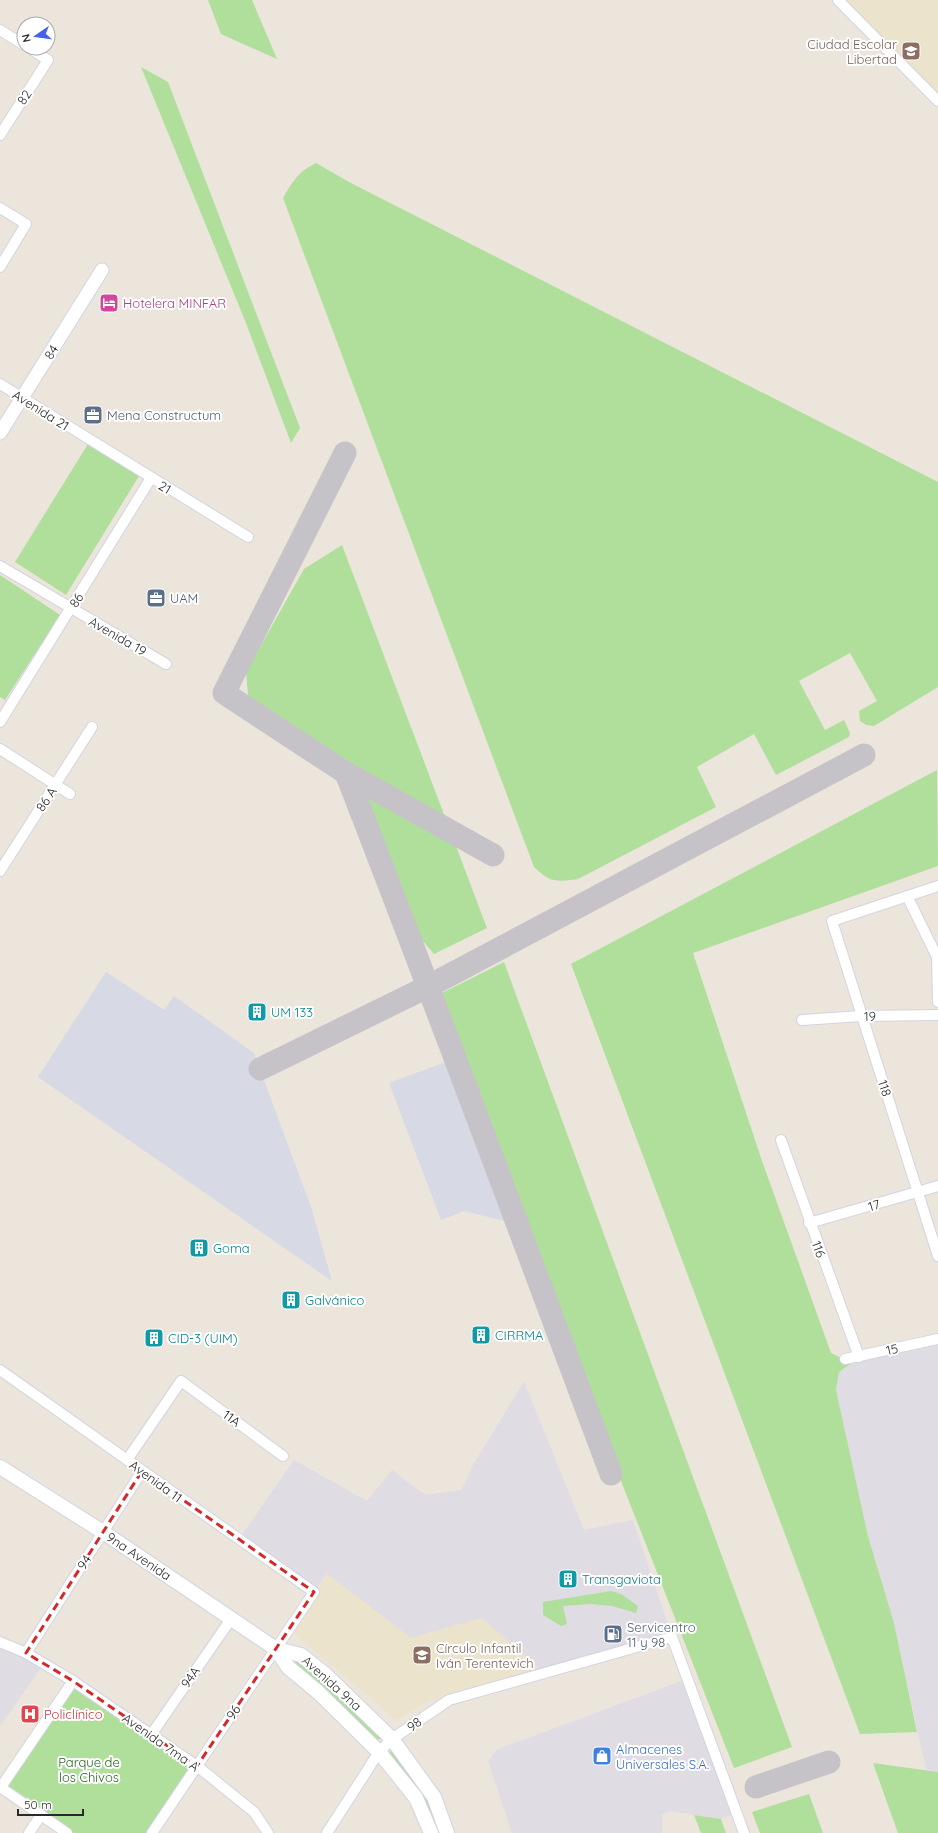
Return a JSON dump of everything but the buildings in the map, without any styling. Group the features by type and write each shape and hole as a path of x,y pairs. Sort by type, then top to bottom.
{"main road":[{"name":"9na Avenida","path":"0,1467 103,1532 276,1649"},
{"name":"Avenida 9na","path":"276,1649 298,1653 325,1674 392,1739 434,1797 447,1833"},
{"name":"Avenida 9na","path":"276,1649 288,1668 318,1692 379,1752 416,1798 431,1833"}],"street":[{"path":"838,0 938,101"},
{"path":"0,30 16,40"},
{"name":"82","path":"0,135 48,60 42,56"},
{"path":"0,208 26,224 0,268"},
{"name":"84","path":"0,433 20,396 99,269"},
{"name":"Avenida 21","path":"0,384 83,436"},
{"name":"84","path":"0,423 20,396"},
{"name":"21","path":"83,436 248,536"},
{"name":"86","path":"0,722 151,478"},
{"name":"Avenida 19","path":"4,568 166,664"},
{"name":"86 A","path":"0,871 92,727"},
{"path":"0,749 70,794"},
{"path":"938,886 907,896 937,957 938,1002"},
{"name":"118","path":"907,896 832,921 938,1256"},
{"name":"19","path":"802,1020 861,1016 938,1015"},
{"name":"116","path":"781,1140 809,1222 859,1357"},
{"name":"17","path":"809,1222 938,1186"},
{"name":"15","path":"845,1359 938,1339"},
{"name":"Avenida 11","path":"0,1370 314,1592"},
{"name":"11A","path":"127,1460 181,1381 283,1456"},
{"name":"94","path":"26,1653 142,1471"},
{"name":"96","path":"152,1833 314,1592"},
{"name":"94A","path":"151,1735 231,1619"},
{"name":"98","path":"327,1833 379,1752 392,1739 449,1700 672,1637 744,1833"},
{"name":"Avenida 7ma A","path":"0,1642 26,1653 73,1681 197,1766 254,1812 268,1833"},
{"path":"67,1833 0,1787 73,1681"},
{"path":"29,1833 41,1815"}],"highlighted area":[{"path":"142,1471 314,1592 197,1766 73,1681 26,1653"}],"shaded area":[{"name":"Ciudad Escolar Libertad","path":"830,0 938,0 938,102"},
{"path":"106,972 164,1010 174,996 254,1053 311,1207 332,1281 38,1077"},
{"path":"454,1059 517,1224 464,1211 441,1220 389,1083"},
{"path":"938,1346 938,1772 926,1769 894,1623 868,1536 836,1390 839,1372 852,1363"},
{"path":"524,1382 584,1530 633,1520 672,1637 544,1673 482,1618 411,1638 327,1574 314,1592 239,1539 294,1460 367,1501 392,1470 425,1495 461,1490 473,1465"},
{"name":"Círculo Infantil Iván Terentevich","path":"327,1574 411,1638 482,1618 544,1673 428,1701 397,1720 289,1629"},
{"path":"0,1642 43,1665 0,1726"},
{"name":"Almacenes Universales S.A.","path":"684,1680 733,1814 721,1819 670,1811 662,1815 662,1833 512,1833 488,1761 496,1750"}],"green space":[{"path":"208,0 252,0 277,59 221,34"},
{"path":"141,67 168,82 300,428 291,443 246,323"},
{"path":"316,163 349,182 938,482 938,687 874,726 866,725 860,721 859,711 877,701 850,653 799,681 825,730 844,720 850,733 849,737 776,775 754,734 697,767 716,807 578,879 559,881 550,879 534,867 283,198 300,173"},
{"path":"88,444 139,476 66,595 15,562"},
{"path":"342,545 487,928 434,954 415,932 345,759 255,705 248,695 246,672 304,569"},
{"path":"0,575 60,615 5,700 0,697"},
{"path":"937,770 938,866 693,953 762,1161 831,1353 852,1363 839,1372 836,1390 868,1536 894,1623 917,1732 860,1734 571,964"},
{"path":"504,962 792,1747 734,1768 560,1326 440,994"},
{"path":"611,1591 621,1594 638,1606 636,1613 612,1606 590,1604 563,1606 567,1624 561,1626 543,1615 543,1602"},
{"path":"297,1660 302,1661 382,1737 381,1739 374,1740 294,1666"},
{"name":"Parque de los Chivos","path":"73,1681 197,1766 152,1833 67,1833 1,1787"},
{"path":"391,1749 423,1788 442,1833 436,1833 389,1755"},
{"path":"873,1763 938,1772 938,1833 898,1833"},
{"path":"809,1794 823,1833 760,1833 752,1812"},
{"path":"694,1815 721,1819 726,1833 701,1833"}],"taxiway":[{"path":"345,453 224,693 346,773 493,855"},
{"path":"260,1069 429,986 864,755"},
{"path":"346,773 447,1035 611,1474"},
{"path":"756,1787 829,1762"}],"place":[{"name":"Ciudad Escolar Libertad","path":"911,51"},
{"name":"Hotelera MINFAR","path":"109,303"},
{"name":"Mena Constructum","path":"93,415"},
{"name":"UAM","path":"156,598"},
{"name":"UM 133","path":"257,1012"},
{"name":"Goma","path":"199,1248"},
{"name":"Galvánico","path":"291,1300"},
{"name":"CIRRMA","path":"481,1335"},
{"name":"CID-3 (UIM)","path":"154,1338"},
{"name":"Transgaviota","path":"568,1579"},
{"name":"Servicentro 11 y 98","path":"613,1634"},
{"name":"Círculo Infantil Iván Terentevich","path":"422,1655"},
{"name":"Policlínico","path":"30,1714"},
{"name":"Almacenes Universales S.A.","path":"602,1756"}]}
